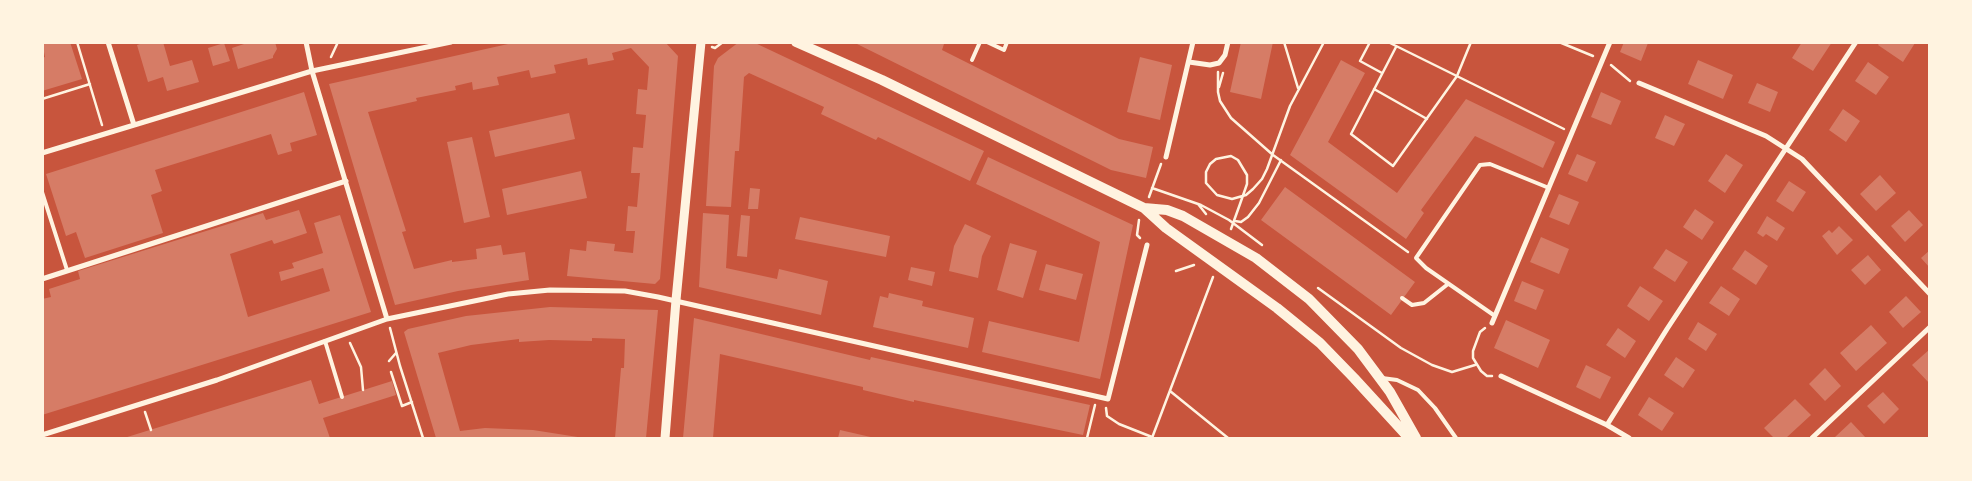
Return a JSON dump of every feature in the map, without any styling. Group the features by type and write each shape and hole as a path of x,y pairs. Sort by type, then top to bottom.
{"main road":[{"path":"796,42 882,80 1144,208 1166,228 1277,308 1320,343 1409,438"},
{"path":"1144,208 1167,210 1183,216 1256,258 1309,299 1358,349 1380,377 1416,438"}],"street":[{"path":"108,42 134,125"},
{"path":"306,42 312,71 388,319"},
{"path":"42,153 312,71 451,42"},
{"path":"665,438 676,300 701,42"},
{"path":"1166,157 1193,42"},
{"path":"1189,62 1210,65 1219,63 1225,55 1228,42"},
{"path":"1492,323 1610,42"},
{"path":"1607,425 1672,321 1856,42"},
{"path":"1639,82 1766,136 1802,159 1930,294"},
{"path":"42,279 346,181"},
{"path":"42,435 224,378 388,319 508,294 550,290 625,291 676,300 1108,398 1147,245"},
{"path":"1812,438 1930,327"},
{"path":"1501,376 1607,425 1629,438"}],"lane":[{"path":"972,60 980,42"},
{"path":"987,42 1004,50 1007,42"},
{"path":"1495,316 1426,268 1416,258 1480,165 1490,164 1549,188"},
{"path":"42,192 67,270"},
{"path":"1402,298 1412,305 1424,303 1448,284"},
{"path":"325,341 342,397"},
{"path":"1380,377 1397,380 1418,390 1435,408 1456,438"}],"path":[{"path":"77,42 105,134"},
{"path":"1284,42 1298,88"},
{"path":"1217,195 1232,198 1246,195 1262,179 1298,88 1324,42"},
{"path":"1370,42 1360,61 1382,73"},
{"path":"1388,42 1572,133"},
{"path":"1396,46 1351,134 1393,166 1457,76 1471,42"},
{"path":"1559,42 1595,58"},
{"path":"1219,63 1218,92 1226,112 1273,154 1416,258"},
{"path":"1609,63 1633,84 1639,82"},
{"path":"42,99 90,84"},
{"path":"1374,89 1427,118"},
{"path":"1229,220 1241,222 1248,217 1259,204 1281,160"},
{"path":"1152,188 1198,204 1229,220 1264,248"},
{"path":"1198,204 1208,217"},
{"path":"1176,271 1203,262"},
{"path":"1314,286 1401,348 1432,365 1452,372 1475,365"},
{"path":"388,319 396,353 423,438"},
{"path":"1492,323 1480,332 1473,351 1473,358 1475,365 1487,376 1501,376"},
{"path":"345,333 361,367 364,390"},
{"path":"1108,398 1106,410 1111,419 1118,424 1152,438 1189,341"},
{"path":"388,361 396,353"},
{"path":"392,372 402,406 412,402"},
{"path":"1170,391 1228,438"},
{"path":"1087,438 1097,396"},
{"path":"142,404 151,430"}],"building":[{"path":"42,42 70,42 82,79 42,91 42,58 45,57"},
{"path":"146,42 163,42 170,66 192,60 199,82 167,91 163,77 148,82 137,45"},
{"path":"244,42 275,42 277,49 273,58 238,69 232,48 244,44"},
{"path":"517,42 665,42 678,56 660,279 655,284 567,276 570,249 586,251 587,241 615,244 614,251 633,253 635,231 626,231 628,206 637,207 640,173 631,173 633,147 643,148 646,115 636,114 638,89 647,90 649,67 631,48 612,53 614,60 588,65 587,58 554,65 556,73 531,78 529,70 497,77 499,85 473,90 472,82 455,86 456,90 416,98 417,101 368,112 406,231 402,232 414,269 452,260 452,262 477,259 476,249 501,245 503,255 525,252 529,280 458,291 395,305 329,84"},
{"path":"739,42 753,42 984,151 970,181 878,137 876,140 821,114 824,107 749,73 744,77 739,151 735,151 731,207 706,206 714,66 718,58"},
{"path":"853,42 942,42 944,44 942,50 1119,139 1153,147 1146,178 1111,170"},
{"path":"1241,42 1273,42 1261,99 1230,92"},
{"path":"1624,42 1648,43 1641,61 1620,52"},
{"path":"1802,42 1832,42 1813,71 1792,58"},
{"path":"1880,42 1915,43 1903,62 1878,45"},
{"path":"224,43 230,61 213,66 208,48"},
{"path":"1140,57 1172,65 1160,120 1127,112"},
{"path":"1341,60 1365,73 1328,142 1397,193 1466,99 1555,142 1543,168 1475,136 1421,210 1424,213 1406,239 1290,155"},
{"path":"1698,60 1733,75 1723,99 1688,84"},
{"path":"1868,62 1889,77 1876,95 1855,81"},
{"path":"1757,83 1778,92 1770,112 1748,103"},
{"path":"304,92 317,135 290,143 292,151 278,155 271,134 155,170 162,191 151,195 163,233 85,258 76,232 66,236 46,174"},
{"path":"1601,92 1621,101 1611,125 1591,117"},
{"path":"1843,109 1860,121 1846,142 1829,130"},
{"path":"569,113 575,139 495,157 489,131"},
{"path":"1665,115 1685,124 1674,146 1655,138"},
{"path":"472,137 490,217 464,223 447,142"},
{"path":"1577,154 1596,162 1587,182 1568,174"},
{"path":"1726,154 1743,165 1725,193 1708,181"},
{"path":"988,157 1133,225 1100,379 982,352 989,321 1079,342 1100,242 976,184"},
{"path":"581,171 587,198 507,215 502,189"},
{"path":"1880,175 1896,193 1876,211 1860,194"},
{"path":"1789,181 1806,192 1793,212 1776,201"},
{"path":"1285,187 1415,282 1391,315 1261,220"},
{"path":"750,188 760,189 758,209 748,209"},
{"path":"1559,194 1579,202 1569,225 1549,217"},
{"path":"1695,209 1714,222 1702,240 1683,227"},
{"path":"299,210 307,233 274,244 272,240 230,254 248,317 330,291 323,268 281,281 279,272 294,268 292,263 323,253 314,223 340,215 371,312 42,415 42,299 51,297 49,289 80,279 78,271 263,213 266,220"},
{"path":"1909,210 1923,225 1905,242 1891,226"},
{"path":"703,213 729,215 726,268 777,279 779,269 828,281 821,315 699,287"},
{"path":"741,215 750,216 747,257 737,256"},
{"path":"1767,216 1785,228 1777,241 1766,234 1763,237 1757,233"},
{"path":"800,217 890,236 886,257 795,239"},
{"path":"965,224 991,236 982,256 978,278 949,271 954,246"},
{"path":"1839,226 1853,240 1837,255 1822,236 1829,230 1832,233"},
{"path":"1541,237 1569,249 1559,274 1530,262"},
{"path":"1010,243 1037,251 1023,298 997,290"},
{"path":"1666,249 1688,262 1675,282 1653,268"},
{"path":"1745,250 1768,266 1756,285 1732,269"},
{"path":"1930,250 1930,268 1921,258"},
{"path":"1868,255 1881,270 1865,285 1851,270"},
{"path":"1046,264 1083,274 1076,300 1039,290"},
{"path":"911,267 935,272 932,286 908,280"},
{"path":"1522,281 1544,290 1536,310 1514,301"},
{"path":"1640,286 1663,301 1649,321 1627,306"},
{"path":"1721,286 1740,299 1729,316 1709,303"},
{"path":"889,293 923,301 922,306 974,318 968,348 873,327 880,296 888,298"},
{"path":"1906,296 1921,312 1903,328 1889,312"},
{"path":"550,307 658,310 646,438 615,438 621,368 624,368 625,339 592,338 592,341 549,340 519,342 519,339 471,345 438,353 460,431 485,428 533,430 584,438 436,438 404,332 408,329 466,316"},
{"path":"694,318 870,360 871,357 1090,405 1083,435 914,400 914,402 863,390 863,387 720,354 713,438 683,438"},
{"path":"1506,320 1550,340 1538,368 1494,348"},
{"path":"1698,322 1717,334 1706,351 1688,339"},
{"path":"1871,325 1887,343 1856,371 1840,353"},
{"path":"1618,328 1636,341 1625,358 1606,345"},
{"path":"1930,349 1930,384 1912,365"},
{"path":"1676,357 1695,370 1683,388 1664,375"},
{"path":"1586,365 1611,377 1600,399 1576,387"},
{"path":"1825,368 1841,386 1825,401 1809,384"},
{"path":"311,380 319,404 392,381 396,395 323,418 330,438 124,438"},
{"path":"1883,392 1899,409 1884,424 1867,406"},
{"path":"1649,397 1674,413 1662,431 1638,415"},
{"path":"1795,399 1811,415 1786,438 1774,438 1764,428"},
{"path":"1851,422 1866,438 1835,437"},
{"path":"840,430 875,438 838,438"}]}
